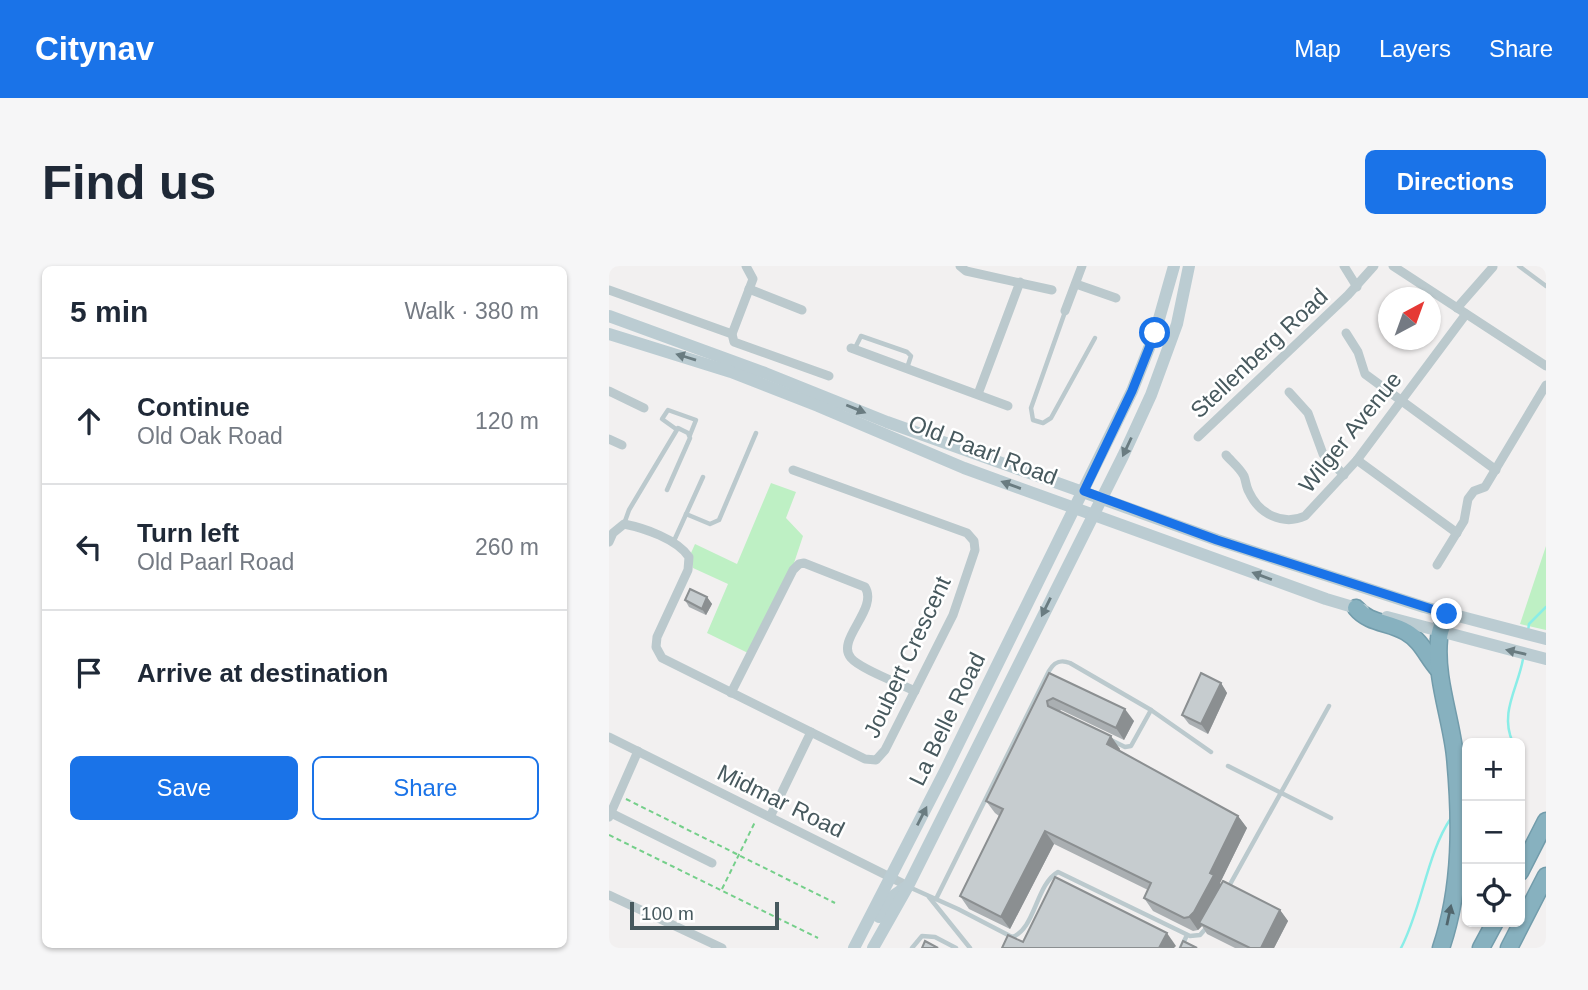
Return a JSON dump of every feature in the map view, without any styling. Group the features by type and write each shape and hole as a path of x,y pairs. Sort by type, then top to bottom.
{"highway":[{"path":"1356,608 1370,619 1413,636 1440,671"},
{"path":"1441,948 1456,881 1458,797 1440,671 1440,632 1447,614"},
{"path":"1524,864 1546,821"},
{"path":"1509,948 1546,876"},
{"path":"1481,948 1492,927"}],"main road":[{"name":"La Belle Road","path":"854,947 1084,491 1144,362 1174,266"},
{"name":"La Belle Road","path":"873,948 908,886 1102,498 1167,357 1189,266"},
{"name":"Old Paarl Road","path":"609,316 765,373 887,422 1217,540 1447,614 1546,639"},
{"name":"Old Paarl Road","path":"609,334 741,376 964,468 1356,608 1546,659"},
{"path":"891,877 906,870 922,840 944,812"},
{"path":"854,947 867,936 893,895 908,886"}],"street":[{"path":"746,266 753,277 732,334 734,342 829,376"},
{"path":"960,266 966,271 1052,290"},
{"path":"1065,311 1082,266"},
{"path":"1344,266 1357,287"},
{"name":"Stellenberg Road","path":"1198,437 1357,287 1374,266"},
{"path":"1393,266 1546,366"},
{"path":"1457,308 1493,267"},
{"path":"978,394 1020,282"},
{"path":"1076,284 1117,298"},
{"path":"609,289 732,334"},
{"path":"749,289 802,310"},
{"name":"Wilger Avenue","path":"1226,455 1243,474 1255,501 1268,513 1283,520 1296,519 1310,512 1357,460 1466,314"},
{"path":"1346,333 1358,352 1365,374 1496,470"},
{"path":"853,349 1008,406"},
{"path":"1437,565 1464,522 1468,499 1474,491 1485,487 1546,386"},
{"path":"609,391 645,408"},
{"path":"1289,392 1308,413 1322,454 1344,475"},
{"path":"609,439 622,445"},
{"path":"1357,460 1457,533"},
{"name":"Joubert Crescent","path":"672,544 681,548 689,557 688,570 656,638 659,656 865,759 876,760 885,750 953,615 975,550 972,538 967,533 793,470"},
{"path":"609,542 621,526 639,527 672,544"},
{"path":"731,693 793,570 804,563 865,587 868,602 847,645 848,653 856,663 915,691"},
{"path":"765,814 811,732"},
{"name":"Midmar Road","path":"609,737 908,886"},
{"path":"638,751 610,815 712,863"},
{"path":"609,895 722,948"}],"lane":[{"path":"1519,266 1546,286"},
{"path":"1065,311 1031,408 1033,419 1043,424 1051,418 1095,338"},
{"path":"853,349 861,336 896,348 911,356 907,368"},
{"path":"667,490 690,436 696,420 668,410 662,419 690,436"},
{"path":"621,526 676,429"},
{"path":"686,514 710,524 719,520 756,433"},
{"path":"672,544 703,477"},
{"path":"936,899 1052,664 1062,661 1069,663 1151,710 1211,752"},
{"path":"1225,893 1329,706"},
{"path":"1102,735 1125,747 1131,746 1151,710"},
{"path":"1227,766 1331,817"},
{"path":"908,886 1015,937 1022,932 1049,879 1058,872 1188,934 1200,935 1213,916"},
{"path":"928,896 970,948"},
{"path":"1181,948 1188,934"},
{"path":"912,948 922,936 935,937 956,948"},
{"path":"1009,936 1010,943"}],"path":[{"path":"618,796 835,903"},
{"path":"721,890 765,814"},
{"path":"609,835 818,938"}],"green space":[{"path":"771,483 796,492 786,518 803,536 794,563 748,653 707,633 728,584 693,568 691,553 695,544 737,564"},
{"path":"1546,546 1546,630 1520,624"}],"building":[{"path":"690,589 707,597 702,609 685,600"},
{"path":"1049,673 1125,709 1116,728 1053,698 1047,701 1048,706 1111,736 1107,744 1238,816 1210,873 1214,875 1189,917 1184,918 1144,898 1151,883 1045,831 1001,917 960,896 1003,809 986,801"},
{"path":"1201,673 1221,683 1201,724 1182,715"},
{"path":"1055,877 1167,933 1159,948 1002,948 1008,935 1023,942"},
{"path":"1223,881 1280,910 1261,948 1250,948 1199,923"},
{"path":"925,941 938,948 922,948"},
{"path":"1183,941 1197,948 1180,948"}],"waterway":[{"path":"1528,631 1529,624 1546,607"},
{"path":"1511,738 1509,711 1523,659"},
{"path":"1401,948 1436,847 1451,818"}],"route":[{"path":"1155,333 1132,391 1084,491 1217,540 1447,614"}]}
